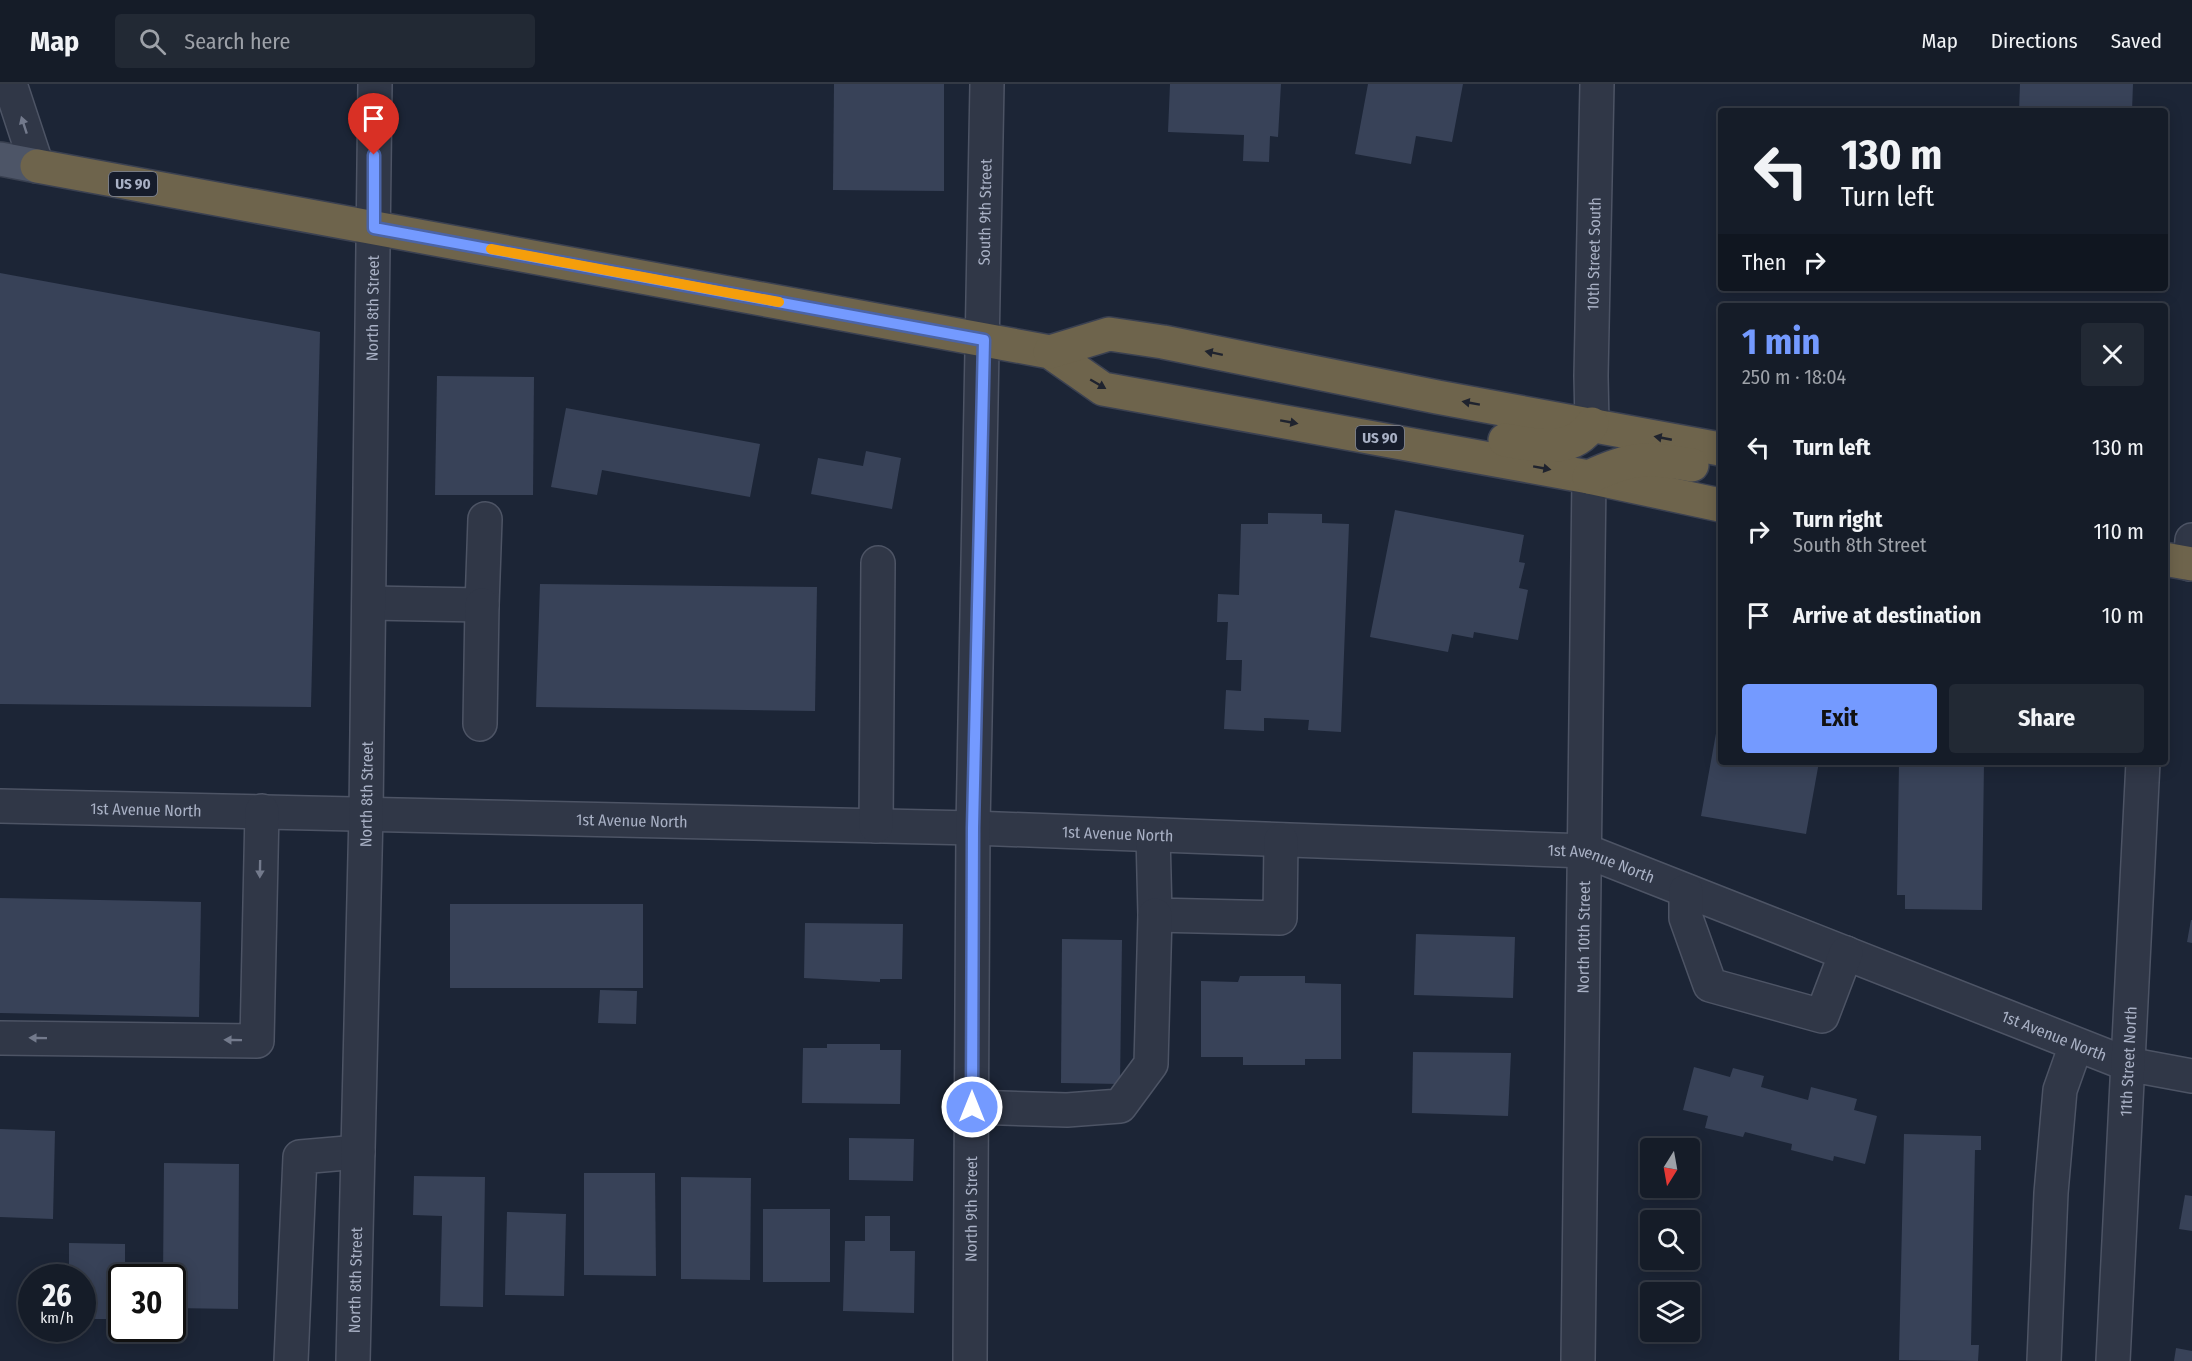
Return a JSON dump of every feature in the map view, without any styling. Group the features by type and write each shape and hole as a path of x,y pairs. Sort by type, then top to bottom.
{"highway":[{"name":"US 90","path":"37,166 1050,352 1103,389 1403,442 1589,477 1718,505"},
{"name":"US 90","path":"1050,352 1109,334 1163,342 1437,397 1718,448"},
{"path":"1403,442 1429,428 1544,447 1584,437 1592,424"},
{"path":"1589,477 1618,463 1651,458 1718,470"}],"main road":[{"name":"US 90","path":"0,159 37,166"}],"street":[{"path":"10,84 37,166"},
{"name":"North 8th Street","path":"353,1361 366,813 375,84"},
{"name":"South 9th Street","path":"984,340 987,84"},
{"name":"10th Street South","path":"1592,424 1597,84"},
{"name":"North 9th Street","path":"970,1361 973,828 984,340"},
{"name":"North 10th Street","path":"1578,1361 1589,477"},
{"path":"480,724 485,519"},
{"path":"876,826 878,563"},
{"path":"369,603 482,605"},
{"name":"11th Street North","path":"2113,1361 2143,765"},
{"name":"1st Avenue North","path":"0,806 973,828 1586,851 2127,1064 2192,1076"},
{"path":"0,1038 257,1041 262,811"},
{"path":"972,1107 1067,1110 1120,1106 1151,1064 1155,915 1153,835"},
{"path":"1155,915 1280,918 1281,840"},
{"path":"1686,891 1686,918 1710,985 1822,1016 1846,953"},
{"path":"2044,1361 2051,1193 2060,1090 2076,1045"},
{"path":"291,1361 300,1157 358,1152"}],"building":[{"path":"834,84 944,84 944,191 833,190"},
{"path":"1170,84 1281,84 1278,137 1270,136 1269,162 1243,161 1244,135 1168,132"},
{"path":"1368,84 1463,84 1452,142 1416,136 1411,164 1355,154"},
{"path":"2020,84 2133,84 2132,108 2019,108"},
{"path":"0,273 320,332 311,707 0,704"},
{"path":"437,376 534,377 533,495 435,495"},
{"path":"566,408 760,444 750,497 602,470 597,495 551,487"},
{"path":"866,451 901,458 892,509 811,494 818,458 863,466"},
{"path":"1395,510 1524,535 1519,562 1525,563 1519,588 1528,590 1518,640 1474,632 1473,638 1452,634 1448,652 1370,637"},
{"path":"1268,513 1322,514 1322,523 1349,524 1341,732 1308,730 1309,720 1264,718 1264,731 1224,729 1226,690 1241,691 1242,660 1226,660 1228,622 1217,622 1218,594 1239,595 1241,524 1268,524"},
{"path":"540,584 817,587 815,711 536,707"},
{"path":"1717,728 1718,765 1818,765 1806,834 1701,816"},
{"path":"1899,765 1984,765 1982,910 1905,909 1905,895 1897,895"},
{"path":"0,898 201,902 199,1017 0,1013"},
{"path":"450,904 643,904 643,988 450,988"},
{"path":"2192,920 2192,943 2187,942"},
{"path":"805,923 903,924 902,979 880,979 880,982 804,978"},
{"path":"1416,934 1515,937 1513,998 1414,995"},
{"path":"1062,939 1122,940 1120,1084 1061,1083"},
{"path":"1240,976 1305,976 1305,983 1341,984 1341,1059 1305,1059 1305,1065 1243,1065 1243,1057 1201,1057 1201,981 1238,982"},
{"path":"600,990 637,991 636,1024 598,1023"},
{"path":"827,1044 880,1044 880,1050 901,1050 900,1104 802,1103 803,1048 827,1048"},
{"path":"1413,1052 1511,1053 1508,1116 1412,1113"},
{"path":"1694,1067 1730,1077 1733,1068 1764,1076 1761,1087 1808,1100 1811,1087 1857,1099 1854,1110 1877,1116 1865,1164 1834,1156 1833,1161 1791,1150 1792,1144 1745,1132 1743,1137 1705,1128 1708,1116 1683,1110"},
{"path":"0,1129 55,1131 53,1219 0,1217"},
{"path":"1904,1134 1981,1136 1981,1150 1975,1150 1971,1345 1979,1345 1978,1361 1899,1360"},
{"path":"849,1138 914,1139 913,1181 849,1180"},
{"path":"164,1163 239,1164 238,1309 186,1308 186,1264 163,1264"},
{"path":"584,1173 655,1173 656,1276 584,1275"},
{"path":"414,1176 485,1177 483,1307 440,1306 442,1216 413,1215"},
{"path":"681,1177 751,1178 750,1280 681,1279"},
{"path":"2185,1195 2192,1196 2192,1231 2179,1229"},
{"path":"763,1209 830,1209 830,1282 763,1282"},
{"path":"507,1212 566,1214 564,1296 505,1295"},
{"path":"865,1216 890,1216 890,1251 915,1251 914,1313 843,1311 845,1241 865,1241"},
{"path":"69,1243 125,1244 125,1264 108,1264 108,1319 96,1319 96,1264 69,1264"},
{"path":"2176,1348 2192,1351 2192,1361 2174,1361"}],"slow traffic":[{"path":"491,249 779,302"}],"route":[{"path":"374,155 374,228 984,340 973,828 972,1107"}]}
